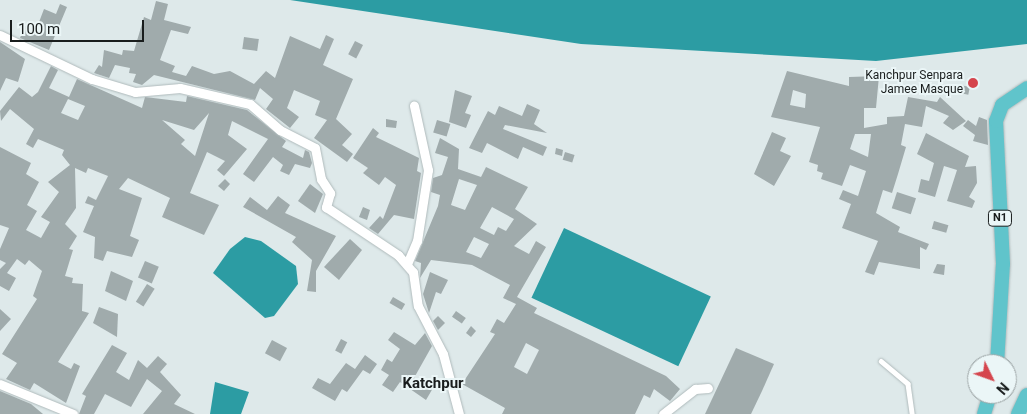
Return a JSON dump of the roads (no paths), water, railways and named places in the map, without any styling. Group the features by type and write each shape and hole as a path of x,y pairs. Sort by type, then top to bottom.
{"highway":[{"name":"N1","path":"998,354 1003,264 996,121 1002,105 1027,88"},
{"path":"1018,414 1027,395"}],"street":[{"path":"0,35 92,79 135,92 180,88 250,104 280,130 315,148 321,178 330,193 326,207 407,264 414,272 418,306 443,354 458,414"},
{"path":"407,264 417,241 428,170 414,106"},
{"path":"0,384 73,414"},
{"path":"663,414 695,389 708,388"}],"lane":[{"path":"881,361 908,384 912,414"}],"water":[{"path":"290,0 1027,0 1027,44 876,61 581,44"},
{"path":"564,228 711,296 678,366 531,298"},
{"path":"245,237 261,241 296,266 298,284 274,316 265,318 213,273 230,249"},
{"path":"215,382 249,392 241,414 210,414"}],"place":[{"name":"Kanchpur Senpara Jamee Masque","path":"973,83"}],"district":[{"name":"Katchpur","path":"433,384"}]}
